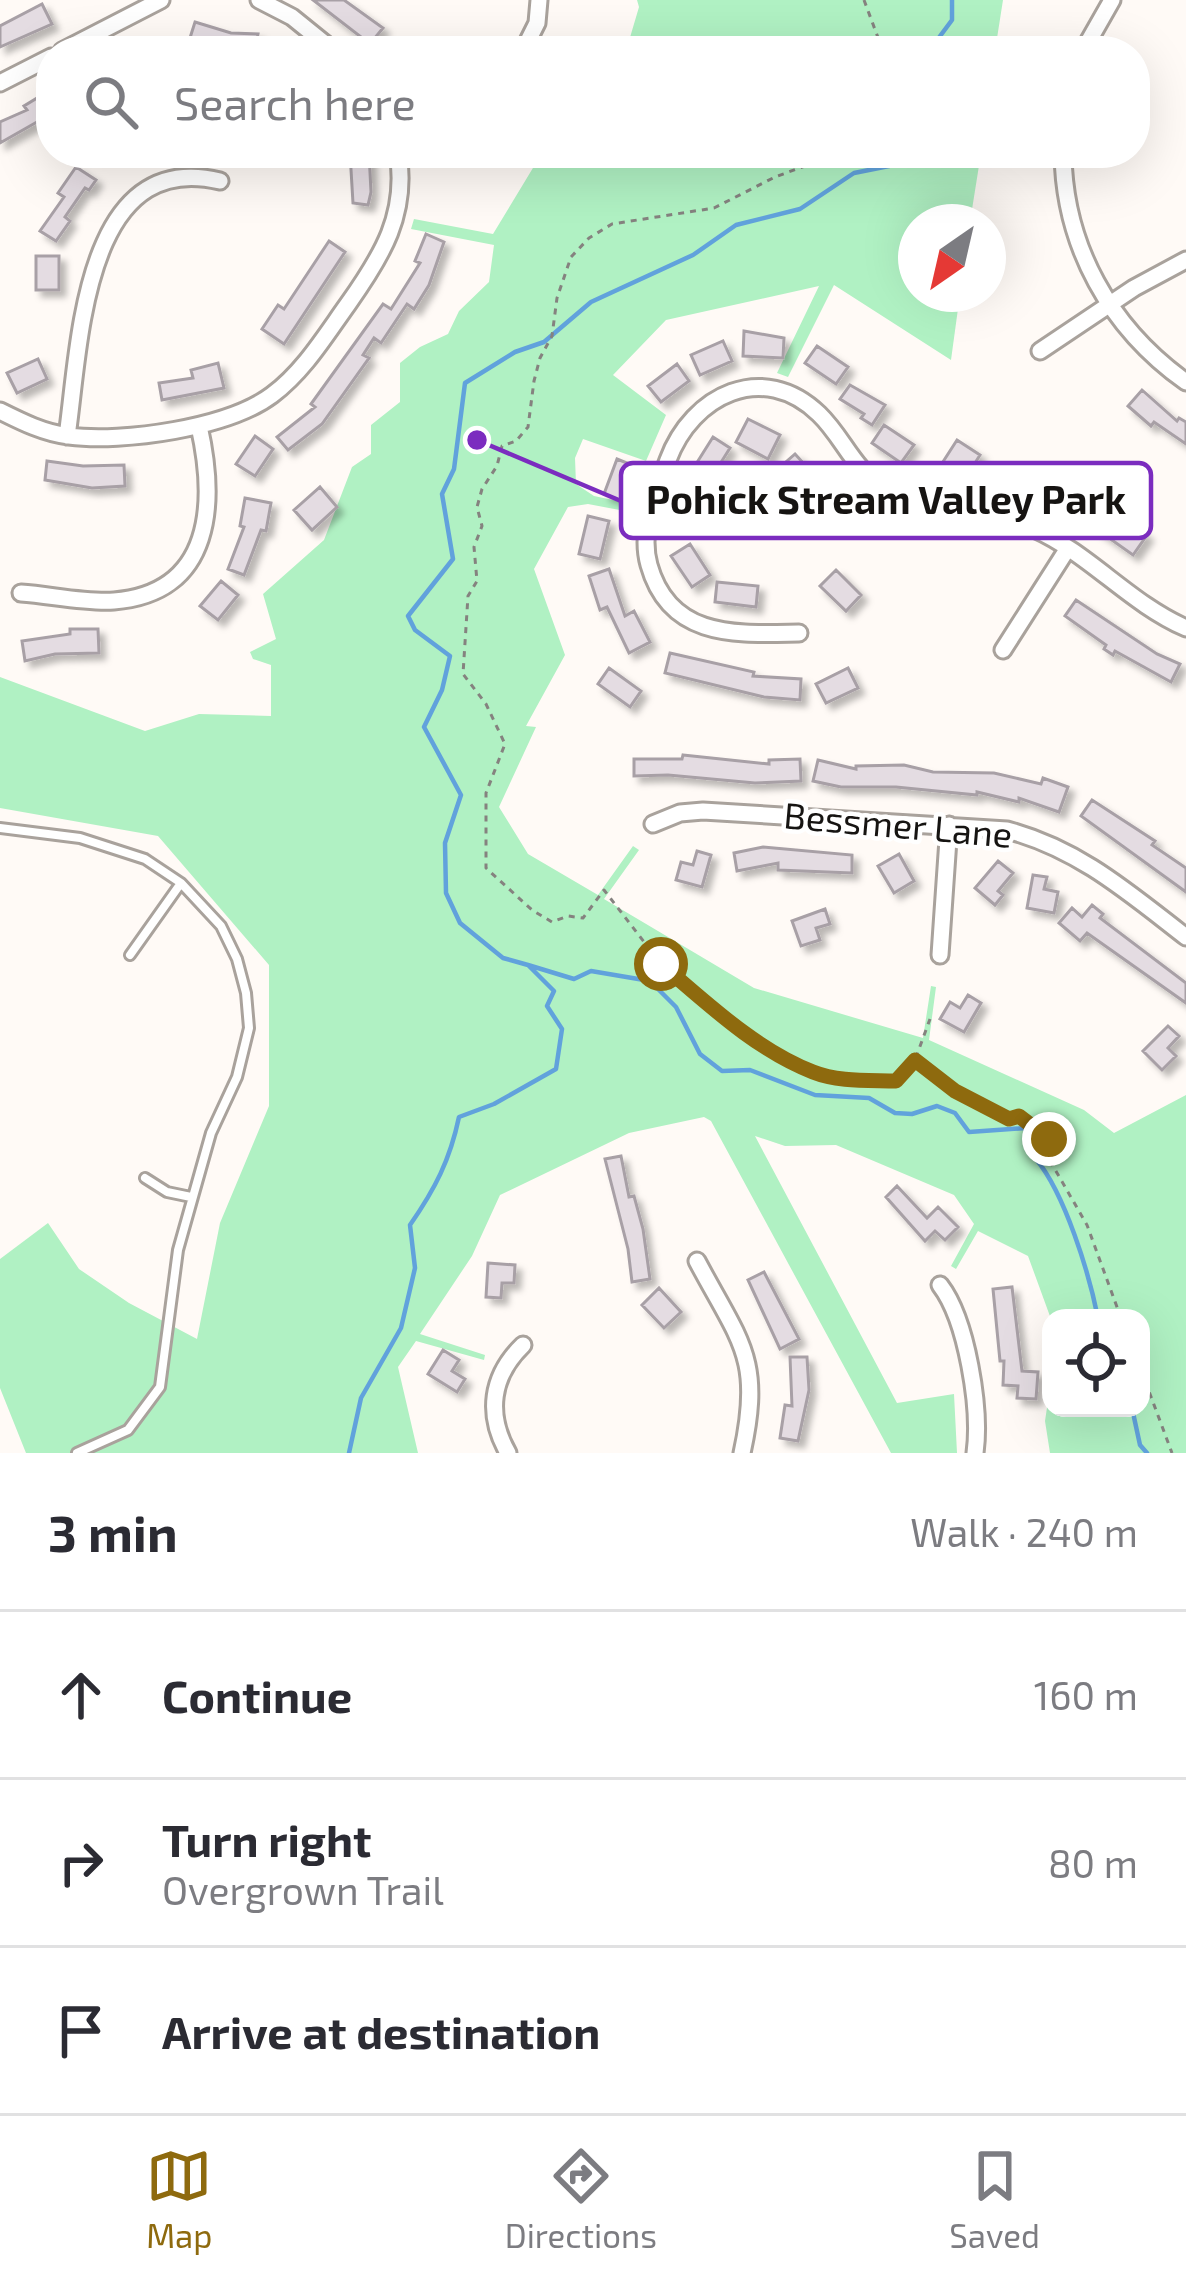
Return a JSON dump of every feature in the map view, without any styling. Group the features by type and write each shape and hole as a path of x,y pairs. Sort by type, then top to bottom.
{"street":[{"path":"91,36 160,0"},
{"path":"259,0 315,36"},
{"path":"530,36 539,0"},
{"path":"1092,36 1112,0"},
{"path":"0,83 36,65"},
{"path":"0,411 67,436 94,438 199,426 241,413 270,397 316,347 378,262 393,231 400,197 399,168"},
{"path":"1064,168 1078,244 1108,305 1144,346 1186,382"},
{"path":"67,436 93,267 105,236 131,202 155,185 184,176 220,181"},
{"path":"1040,350 1186,260"},
{"path":"800,633 733,634 701,626 670,604 650,567 648,518 677,436 704,406 735,391 769,390 807,405 864,472 888,490 920,502 1010,519 1068,548 1145,607 1186,628"},
{"path":"21,593 116,601 154,590 180,571 194,553 208,515 199,426"},
{"path":"1003,650 1068,548"},
{"name":"Bessmer Lane","path":"653,824 680,813 703,811 1007,830 1064,849 1186,937"},
{"path":"940,955 950,824"},
{"path":"698,1261 750,1365 753,1401 742,1453"},
{"path":"940,1285 958,1317 976,1423 975,1453"},
{"path":"508,1453 496,1427 494,1399 506,1361 523,1345"}],"lane":[{"path":"0,828 80,838 145,860 181,883 221,926 237,958 249,1028 238,1076 211,1133 191,1197 178,1250 160,1387 128,1430 77,1453"},
{"path":"130,955 181,883"},
{"path":"145,1178 167,1192 191,1197"}],"path":[{"path":"864,0 878,36"},
{"path":"800,168 714,208 613,224 571,257 557,298 552,336 534,381 528,427 516,441 502,446 477,507 482,526 474,547 477,581 468,596 463,674 505,744 486,793 486,868 552,922 568,916 583,918 604,890 661,964 762,1043 814,1072 853,1080 896,1081 915,1060 930,1019"},
{"path":"915,1060 955,1091 1009,1119 1019,1116 1049,1139 1049,1160 1088,1225 1118,1309"},
{"path":"1150,1394 1172,1453"}],"green space":[{"path":"637,0 1003,0 997,36 630,36"},
{"path":"533,168 979,168 973,204 898,204 898,312 958,312 951,360 834,285 788,377 777,373 819,286 666,320 613,375 666,415 646,461 583,439 575,458 576,484 594,496 632,504 630,512 588,504 568,507 534,569 565,655 526,726 536,727 499,807 528,854 598,895 633,846 639,850 604,899 754,988 923,1038 931,986 936,987 929,1040 1084,1110 1114,1133 1186,1095 1186,1453 1050,1453 1046,1417 1150,1417 1150,1309 1047,1309 1028,1256 978,1231 956,1269 951,1266 974,1224 954,1195 836,1145 785,1146 755,1136 897,1403 954,1394 957,1453 891,1453 711,1121 704,1117 629,1133 500,1195 472,1256 420,1334 485,1355 484,1360 416,1341 398,1367 418,1453 26,1453 0,1388 0,1259 48,1223 79,1269 129,1303 197,1339 220,1223 269,1106 269,965 158,836 0,808 0,677 145,731 199,714 271,716 271,665 253,659 250,652 276,639 263,594 324,540 352,467 371,454 371,425 400,402 400,363 448,334 459,311 489,282 494,245 411,229 414,219 493,234"}],"building":[{"path":"313,0 344,0 383,28 376,36 360,36"},
{"path":"42,4 52,24 0,47 0,26"},
{"path":"195,22 231,33 258,34 258,36 191,36"},
{"path":"36,99 36,123 0,143 0,122 27,110 24,106"},
{"path":"75,168 96,180 65,217 70,221 56,241 40,231 64,197 58,193"},
{"path":"351,168 370,168 368,205 353,203"},
{"path":"426,234 444,242 429,285 414,309 407,304 381,343 374,338 363,355 369,358 322,424 288,450 277,437 315,407 311,404 383,304 391,309 420,263 415,261"},
{"path":"329,241 345,252 284,344 262,329 278,305 284,309"},
{"path":"36,256 59,256 59,290 36,290"},
{"path":"744,331 784,338 783,358 743,356"},
{"path":"723,341 732,361 700,375 691,355"},
{"path":"817,346 848,367 836,384 805,363"},
{"path":"38,359 47,379 17,393 7,373"},
{"path":"218,363 224,388 162,400 159,383 193,378 191,370"},
{"path":"677,364 689,381 661,402 648,386"},
{"path":"850,385 885,405 872,425 840,399"},
{"path":"1142,390 1177,421 1186,422 1186,444 1154,422 1151,426 1128,406"},
{"path":"748,419 780,435 768,459 736,442"},
{"path":"884,425 914,445 901,463 872,443"},
{"path":"255,436 273,449 255,476 236,464"},
{"path":"713,437 730,448 708,483 691,472"},
{"path":"957,440 980,455 970,471 959,464 952,476 939,468"},
{"path":"795,454 819,480 801,495 778,469"},
{"path":"617,459 637,467 624,502 604,494"},
{"path":"47,461 124,465 125,486 92,488 45,480"},
{"path":"320,487 337,507 312,530 294,510"},
{"path":"1092,495 1114,510 1110,517 1135,534 1139,529 1147,535 1133,555 1078,516"},
{"path":"245,498 271,503 266,531 261,530 244,575 228,569 244,527 240,526"},
{"path":"588,516 609,521 600,559 579,554"},
{"path":"690,544 710,575 692,587 671,556"},
{"path":"609,569 625,616 634,611 650,642 629,653 607,607 600,610 589,576"},
{"path":"836,570 861,595 846,611 820,586"},
{"path":"221,581 238,595 218,620 200,606"},
{"path":"717,582 758,586 756,607 715,602"},
{"path":"1076,600 1180,664 1171,682 1115,651 1113,655 1065,616"},
{"path":"70,629 98,629 99,653 55,654 25,661 22,641 70,634"},
{"path":"670,653 754,672 753,676 801,679 800,700 764,697 665,673"},
{"path":"609,668 641,691 630,707 598,684"},
{"path":"848,668 858,688 826,703 816,684"},
{"path":"683,755 769,764 769,760 800,759 801,781 634,776 634,759 682,759"},
{"path":"818,760 856,769 904,765 933,772 994,773 1041,784 1043,778 1068,787 1059,812 1019,798 1019,802 977,792 841,787 813,781"},
{"path":"1092,800 1155,841 1152,845 1186,868 1186,892 1081,816"},
{"path":"763,847 852,855 852,873 778,870 778,863 737,871 734,853"},
{"path":"697,851 711,855 702,887 676,880 681,862 693,865"},
{"path":"899,854 914,881 894,893 878,866"},
{"path":"998,861 1013,873 998,891 1003,895 995,905 975,888"},
{"path":"1033,875 1047,877 1044,889 1058,892 1054,913 1027,908"},
{"path":"1092,905 1103,914 1100,918 1186,983 1186,1003 1087,933 1080,941 1059,923 1072,908 1082,917"},
{"path":"825,909 830,924 816,928 820,940 801,946 792,921"},
{"path":"968,995 981,1003 964,1032 940,1019 950,1002 960,1008"},
{"path":"1168,1026 1179,1036 1168,1048 1176,1056 1162,1070 1143,1051"},
{"path":"621,1156 629,1197 634,1196 643,1229 650,1279 632,1282 605,1159"},
{"path":"897,1186 927,1218 938,1207 958,1227 945,1240 935,1231 925,1241 886,1197"},
{"path":"488,1263 515,1265 514,1283 502,1283 501,1298 486,1297"},
{"path":"764,1272 799,1339 780,1349 748,1280"},
{"path":"1012,1287 1022,1371 1038,1372 1036,1399 1017,1398 1018,1386 1003,1385 993,1289"},
{"path":"659,1288 681,1312 664,1328 642,1305"},
{"path":"443,1350 459,1360 452,1371 465,1379 457,1392 428,1374"},
{"path":"790,1357 807,1357 809,1390 798,1441 780,1438 785,1405 792,1406"}],"waterway":[{"path":"940,36 952,20 952,0"},
{"path":"349,1453 361,1398 401,1328 415,1268 410,1225 440,1174 459,1117 494,1104 556,1069 562,1029 547,1006 554,991 528,965 503,958 460,923 446,893 445,843 461,795 424,727 442,690 450,656 415,630 408,616 453,559 442,494 454,469 465,383 515,352 544,342 591,302 693,255 736,225 800,209 854,173 879,168"},
{"path":"528,965 574,979 591,971 650,981 676,1007 700,1054 722,1071 750,1070 815,1095 869,1098 895,1113 912,1114 937,1106 955,1113 969,1132 1025,1128 1040,1141 1036,1159 1066,1213 1096,1309"},
{"path":"1134,1417 1140,1445 1147,1453"}],"place":[{"name":"Pohick Stream Valley Park","path":"477,440"}],"route":[{"path":"661,964 762,1043 814,1072 853,1080 896,1081 915,1060 955,1091 1009,1119 1019,1116 1049,1139"}]}
